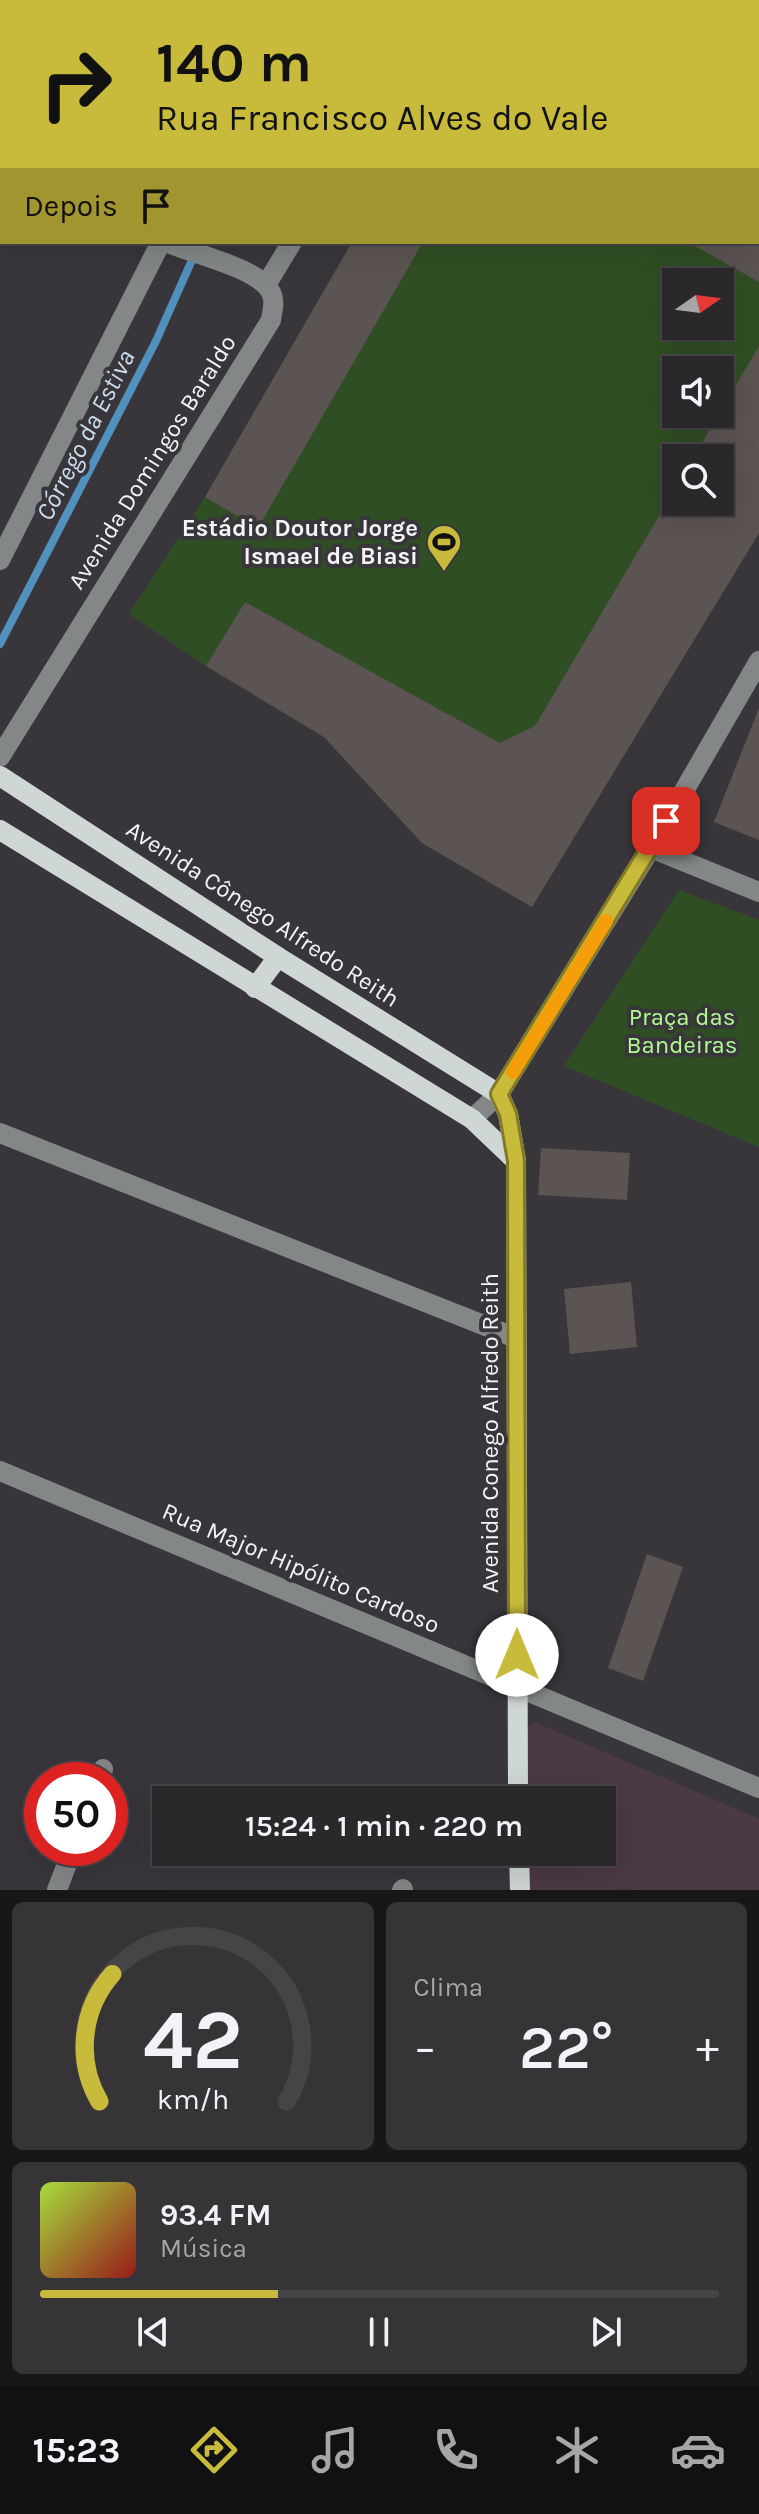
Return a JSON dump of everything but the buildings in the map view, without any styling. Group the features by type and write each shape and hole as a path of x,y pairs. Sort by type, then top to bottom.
{"main road":[{"name":"Avenida Cônego Alfredo Reith","path":"0,776 278,957 499,1094"},
{"path":"0,830 472,1119 516,1161"},
{"path":"255,988 278,957"},
{"name":"Avenida Conego Alfredo Reith","path":"499,1094 508,1114 516,1161 518,1786"},
{"path":"519,1866 520,1890"}],"street":[{"path":"0,560 168,244 247,272 266,285 291,244"},
{"name":"Avenida Domingos Baraldo","path":"0,757 271,320 274,297 266,285"},
{"path":"472,1119 499,1094 651,848 759,661"},
{"path":"651,848 759,892"},
{"path":"0,1133 516,1338"},
{"name":"Rua Major Hipólito Cardoso","path":"0,1471 759,1788"},
{"path":"57,1890 66,1866"}],"shaded area":[{"path":"535,1722 759,1819 759,1890 528,1890 527,1866 616,1866 616,1786 524,1786 522,1732"}],"green space":[{"name":"Estádio Doutor Jorge Ismael de Biasi","path":"351,244 759,244 759,533 532,907 422,843 324,737 206,666 129,614 205,497"},
{"name":"Praça das Bandeiras","path":"679,890 759,920 759,1147 564,1066"}],"waterway":[{"name":"Córrego da Estiva","path":"0,644 156,341 199,244"}],"slow traffic":[{"path":"513,1072 606,921"}],"place":[{"name":"Estádio Doutor Jorge Ismael de Biasi","path":"444,573"}],"route":[{"path":"517,1655 516,1161 508,1114 499,1094 666,821"}]}
